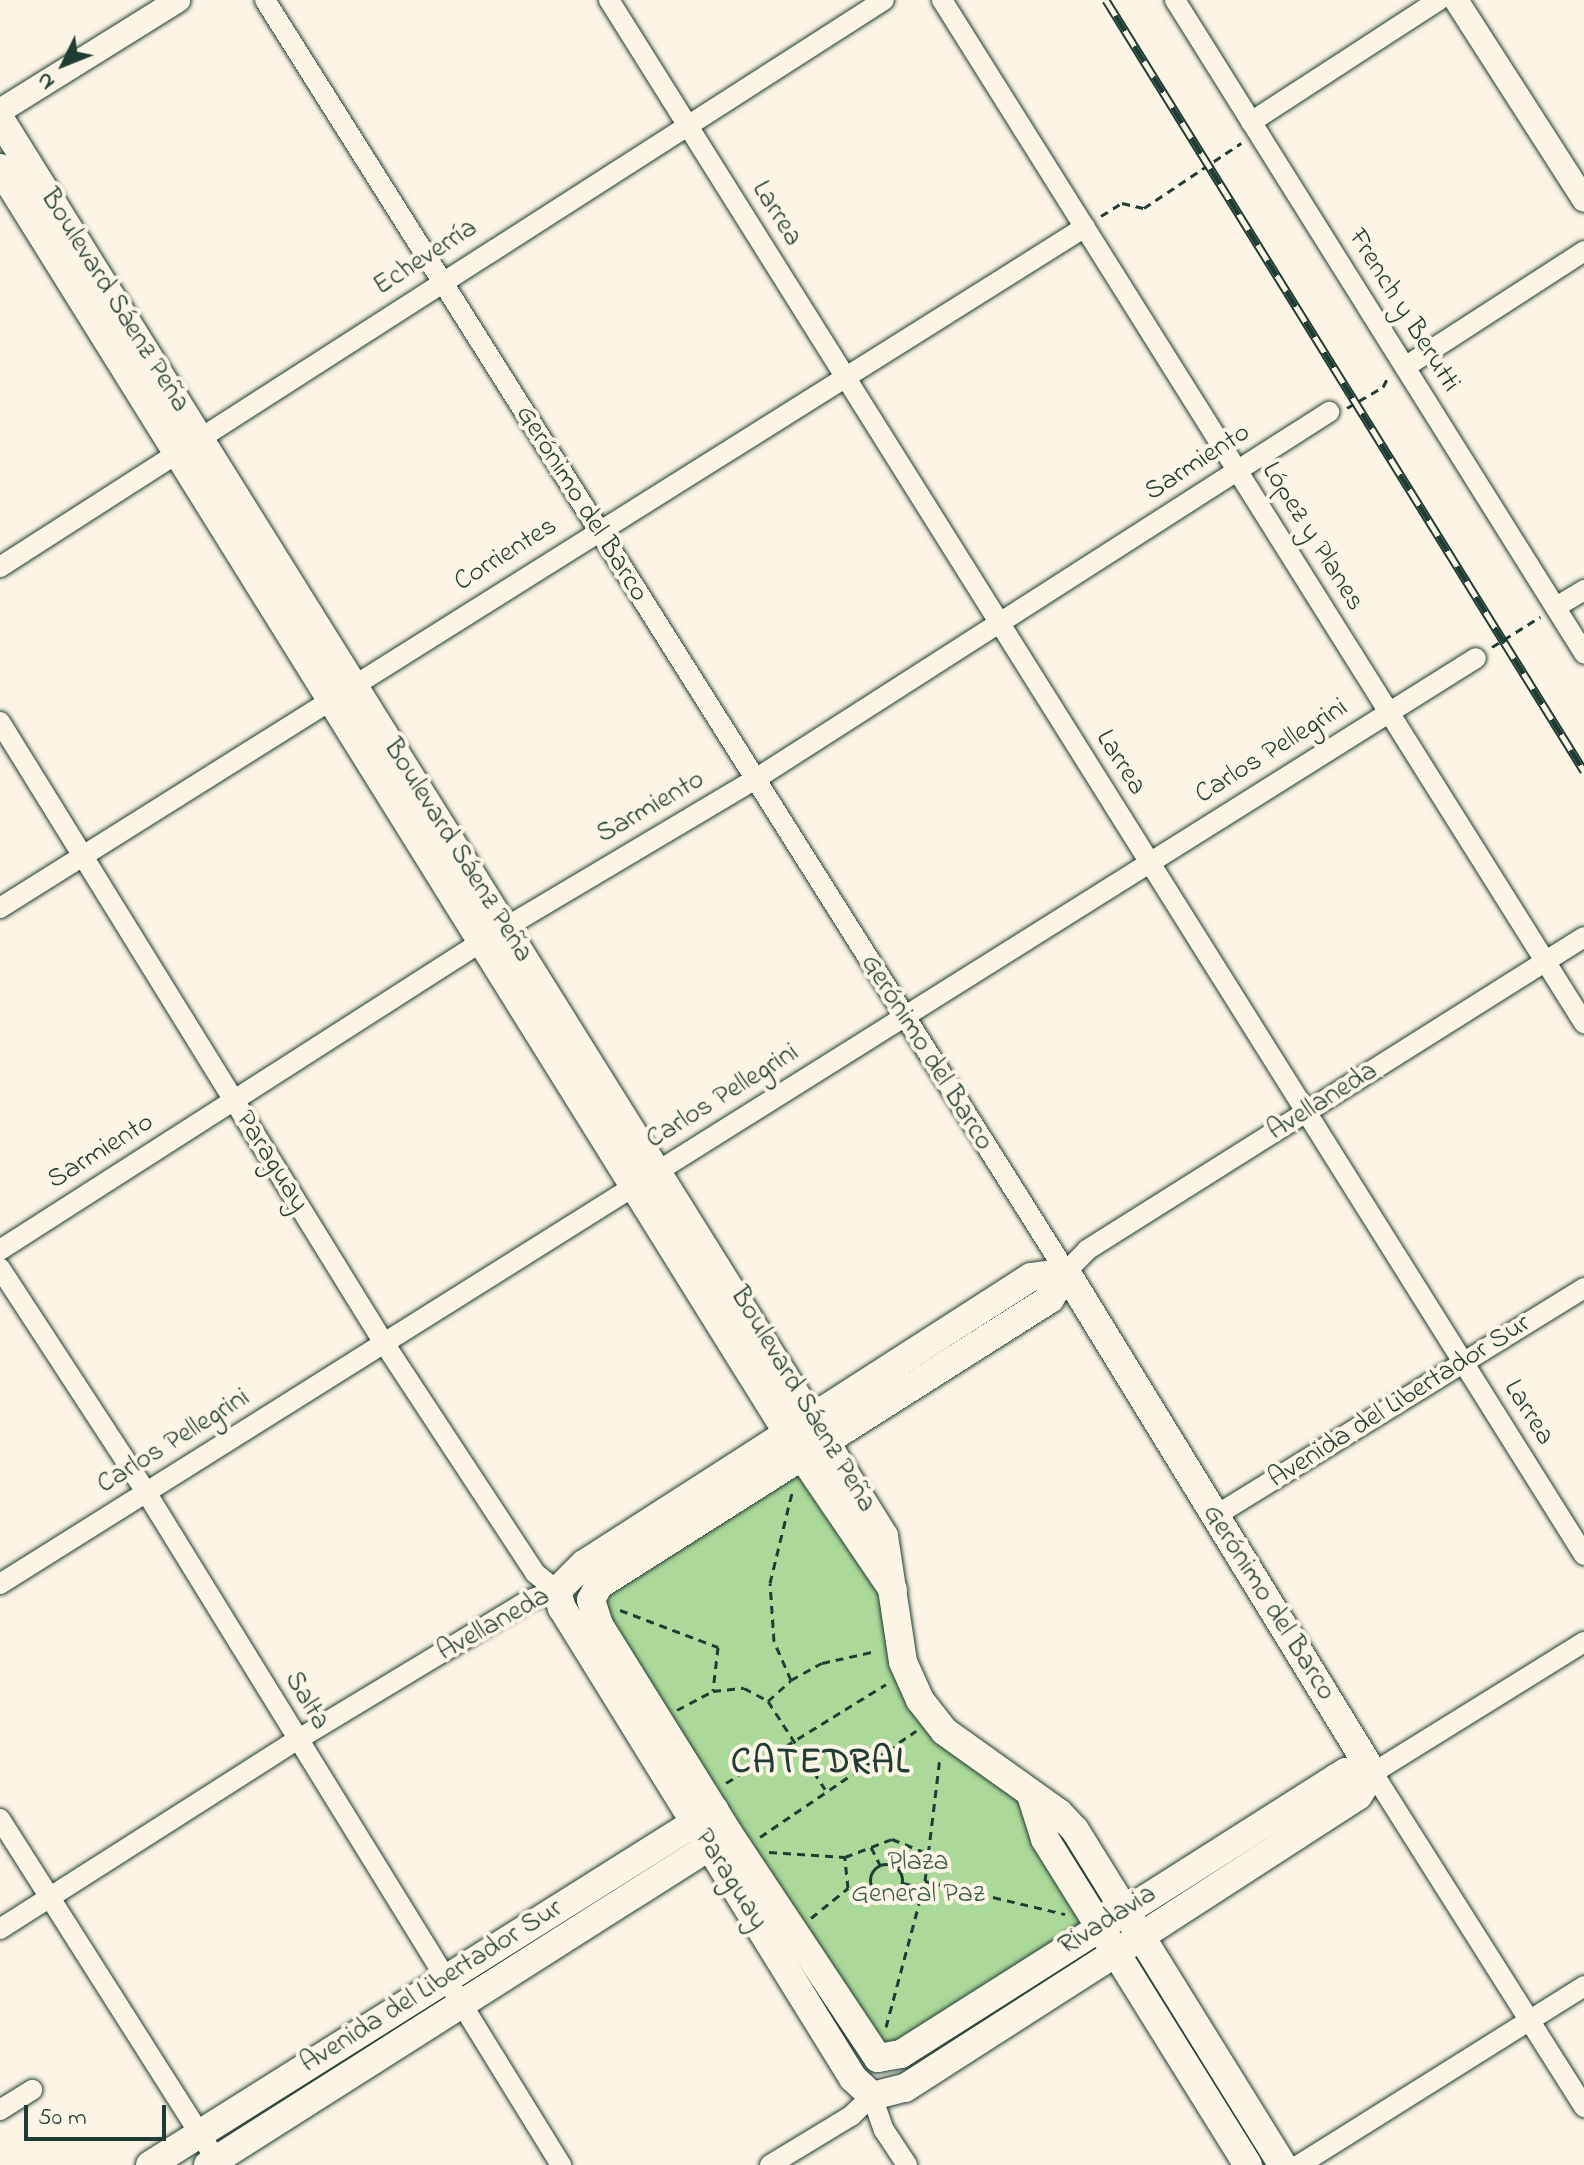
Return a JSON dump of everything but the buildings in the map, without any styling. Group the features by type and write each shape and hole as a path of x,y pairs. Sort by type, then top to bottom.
{"main road":[{"name":"Boulevard Sáenz Peña","path":"0,119 188,445 340,691 481,942 804,1459 893,1591"},
{"name":"Boulevard Sáenz Peña","path":"0,168 188,445"},
{"name":"Boulevard Sáenz Peña","path":"340,691 505,927 830,1442 884,1536 903,1658 939,1725 1032,1798 1059,1813 1075,1830 1127,1909 1283,2165"},
{"name":"Avellaneda","path":"557,1591 584,1564 1031,1277 1066,1272"},
{"name":"Avellaneda","path":"591,1600 599,1585 804,1459 1050,1299 1066,1272"},
{"name":"Gerónimo del Barco","path":"1066,1272 1373,1773"},
{"name":"Paraguay","path":"557,1591 591,1600 599,1625 658,1720 853,2078 872,2096"},
{"name":"Paraguay","path":"557,1591 562,1608 794,1932 878,2058"},
{"name":"Rivadavia","path":"878,2058 901,2054 1346,1772 1373,1773"},
{"name":"Rivadavia","path":"872,2096 905,2088 1143,1935 1358,1796 1373,1773"},
{"path":"1032,1798 1045,1839 1248,2165"},
{"name":"Avenida del Libertador Sur","path":"150,2165 446,1979 716,1826"},
{"name":"Avenida del Libertador Sur","path":"215,2163 461,2003 716,1826"},
{"path":"872,2096 878,2058"}],"street":[{"path":"0,111 178,0"},
{"name":"Gerónimo del Barco","path":"265,0 902,1017 1066,1272"},
{"name":"Larrea","path":"609,0 1584,1555"},
{"name":"Echeverría","path":"0,567 686,124 884,0"},
{"name":"López y Planes","path":"942,0 1584,1023"},
{"name":"French y Berutti","path":"1175,0 1584,653"},
{"path":"1252,124 1439,0"},
{"path":"1456,0 1584,199"},
{"name":"Corrientes","path":"0,908 340,691 1085,227"},
{"path":"1405,367 1584,251"},
{"name":"Sarmiento","path":"0,1250 505,927 754,780 1329,412"},
{"path":"1556,607 1584,590"},
{"name":"Carlos Pellegrini","path":"0,1584 1476,658"},
{"name":"Paraguay","path":"0,722 384,1343 535,1573 557,1591"},
{"name":"Avellaneda","path":"1066,1272 1087,1250 1584,937"},
{"name":"Salta","path":"0,1268 146,1492 561,2165"},
{"name":"Avenida del Libertador Sur","path":"1215,1516 1584,1288"},
{"name":"Avellaneda","path":"0,1929 297,1740 529,1600 557,1591"},
{"name":"Rivadavia","path":"1373,1773 1584,1642"},
{"name":"Gerónimo del Barco","path":"1373,1773 1584,2107"},
{"path":"0,1819 200,2133 215,2163"},
{"path":"1299,2165 1584,1986"},
{"path":"0,2110 32,2090"},
{"name":"Paraguay","path":"872,2096 884,2130 907,2165"},
{"name":"Rivadavia","path":"770,2165 851,2116 872,2096"}],"path":[{"path":"1085,227 1122,203 1144,208 1237,150 1252,124"},
{"path":"1329,412 1383,387 1405,367"},
{"path":"1476,658 1556,607"},
{"path":"791,1680 774,1641 770,1583 804,1459"},
{"path":"591,1600 718,1647 713,1691"},
{"path":"768,1701 791,1680 822,1663 903,1658"},
{"path":"716,1826 795,1740 903,1658"},
{"path":"658,1720 713,1691 744,1688 768,1701 825,1789"},
{"path":"716,1826 825,1789 939,1725"},
{"path":"878,2058 893,1986 925,1881 924,1852 939,1725"},
{"path":"716,1826 845,1857 892,1839 924,1852"},
{"path":"870,1847 880,1865"},
{"path":"897,1868 915,1848"},
{"path":"794,1932 848,1888 845,1857"},
{"path":"880,1865 897,1868"},
{"path":"880,1865 870,1882 878,1895 893,1895 902,1883"},
{"path":"897,1868 902,1883"},
{"path":"925,1881 1100,1927"},
{"path":"902,1883 923,1888"}],"green space":[{"name":"Plaza General Paz","path":"804,1459 867,1555 910,1681 1032,1798 1100,1927 888,2059 599,1625 599,1585"}],"railway":[{"path":"1106,0 1584,771"}],"district":[{"name":"CATEDRAL","path":"821,1764"}]}
